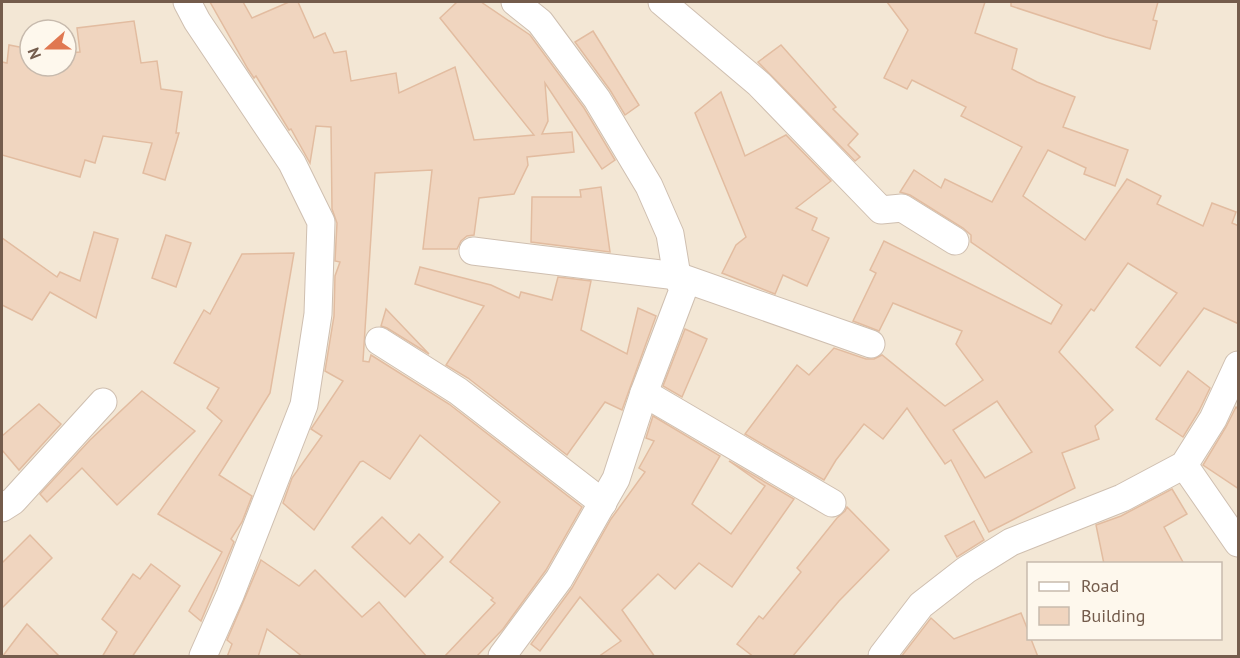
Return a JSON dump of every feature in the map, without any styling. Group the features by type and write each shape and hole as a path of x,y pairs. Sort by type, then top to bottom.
{"street":[{"path":"186,2 196,21 292,164 321,222 318,314 304,405 230,595 202,657"},
{"path":"502,657 559,579 616,480 644,393 683,290 677,276 670,234 650,186 597,99 540,22 515,2"},
{"path":"662,2 759,84 881,210 902,208 955,241"},
{"path":"472,251 677,276 871,344"},
{"path":"380,341 458,391 603,503"},
{"path":"882,657 921,605 966,570 1011,542 1122,498 1184,465 1213,419 1239,365"},
{"path":"644,393 832,503"},
{"path":"2,508 13,501 103,402"},
{"path":"1184,465 1239,543"}],"shaded area":[{"path":"2,2 1238,2 1238,656 2,656"}],"building":[{"path":"210,2 243,2 252,18 289,2 298,2 314,38 325,33 334,53 346,51 351,81 396,73 399,93 455,67 474,140 534,135 440,18 457,2 481,2 530,35 584,108 615,160 602,169 545,83 548,121 542,134 572,132 574,152 527,157 528,165 514,194 479,198 474,235 467,236 457,249 423,249 432,170 375,173 363,361 369,362 371,355 449,404 582,507 546,570 503,629 476,657 444,657 495,603 491,600 493,598 450,562 500,502 420,435 390,479 363,461 360,462 314,530 283,503 292,478 322,436 311,429 343,381 325,371 334,316 335,276 340,262 335,261 337,223 332,209 331,127 316,126 310,163 291,129 289,130 256,76 254,78 248,69"},
{"path":"887,2 985,2 975,33 1017,49 1012,69 1075,97 1063,127 1128,150 1115,186 1084,174 1086,168 1048,150 1023,196 1085,240 1127,179 1161,196 1157,204 1203,226 1212,203 1236,212 1232,223 1239,226 1239,324 1204,308 1160,366 1136,347 1177,293 1128,263 1094,311 1091,309 1059,352 1113,410 1095,426 1099,439 1062,453 1075,488 989,532 951,460 945,464 907,408 883,439 864,424 836,460 824,480 745,434 797,365 809,375 834,348 866,359 874,359 882,355 945,406 983,380 956,344 962,331 893,303 879,331 853,321 876,273 870,270 884,241 1051,324 1062,305 971,242 971,235 963,228 910,195 900,192 914,170 941,188 945,179 992,202 1022,147 961,116 966,107 912,80 907,89 884,78 908,30","holes":["997,401 1032,452 985,478 953,430"]},
{"path":"1011,2 1158,2 1153,20 1157,21 1150,49 1011,6"},
{"path":"134,21 141,63 157,61 161,89 182,92 176,133 179,133 165,180 143,173 152,143 103,136 95,163 85,160 80,177 2,155 2,62 7,63 9,45 18,47 18,78 78,78 78,52 80,52 78,28"},
{"path":"593,31 639,105 625,115 575,42"},
{"path":"781,45 836,107 833,109 858,134 848,145 860,157 855,161 758,62"},
{"path":"721,92 745,156 786,135 831,181 796,208 817,218 812,230 829,238 807,286 783,275 775,294 722,273 736,245 746,237 695,113"},
{"path":"601,187 610,252 531,242 532,197 581,197 580,190"},
{"path":"94,232 118,239 96,318 50,292 32,320 2,305 2,238 57,277 60,272 80,281"},
{"path":"166,235 191,243 176,287 152,278"},
{"path":"294,253 270,393 219,475 252,496 242,522 231,539 234,542 201,621 189,611 222,552 158,514 222,421 207,408 219,388 174,363 204,310 210,314 242,254"},
{"path":"420,267 491,285 519,298 521,292 552,300 558,277 591,281 581,330 627,354 638,308 656,316 622,410 605,402 567,455 468,378 446,365 484,306 415,284"},
{"path":"386,309 429,354 381,326"},
{"path":"685,329 707,339 682,397 663,386"},
{"path":"1188,371 1210,388 1183,437 1156,419"},
{"path":"142,391 195,431 117,505 82,468 47,502 40,494 90,440"},
{"path":"39,404 61,424 19,470 2,450 2,436"},
{"path":"1236,407 1239,410 1239,489 1203,465"},
{"path":"653,416 720,456 692,504 731,534 765,486 729,461 794,499 732,587 699,563 675,589 658,574 622,610 655,657 598,657 621,641 580,597 540,651 531,644 572,588 611,519 645,472 639,468 654,441 646,438"},
{"path":"1172,489 1187,514 1164,527 1183,562 1104,562 1096,525 1121,516"},
{"path":"847,507 889,550 839,601 792,657 754,657 737,644 759,616 763,619 801,572 797,568"},
{"path":"382,517 410,544 419,534 443,557 405,597 352,547"},
{"path":"974,521 984,540 957,557 945,536"},
{"path":"30,535 52,558 2,608 2,563"},
{"path":"261,560 299,586 315,570 362,617 379,602 427,657 303,657 267,629 258,657 227,657 232,644 227,640"},
{"path":"151,564 180,586 132,657 102,657 117,632 102,619 133,574 140,579"},
{"path":"1021,613 1027,628 1027,640 1031,640 1038,657 901,657 931,618 954,639"},
{"path":"27,624 60,657 2,657"}]}
